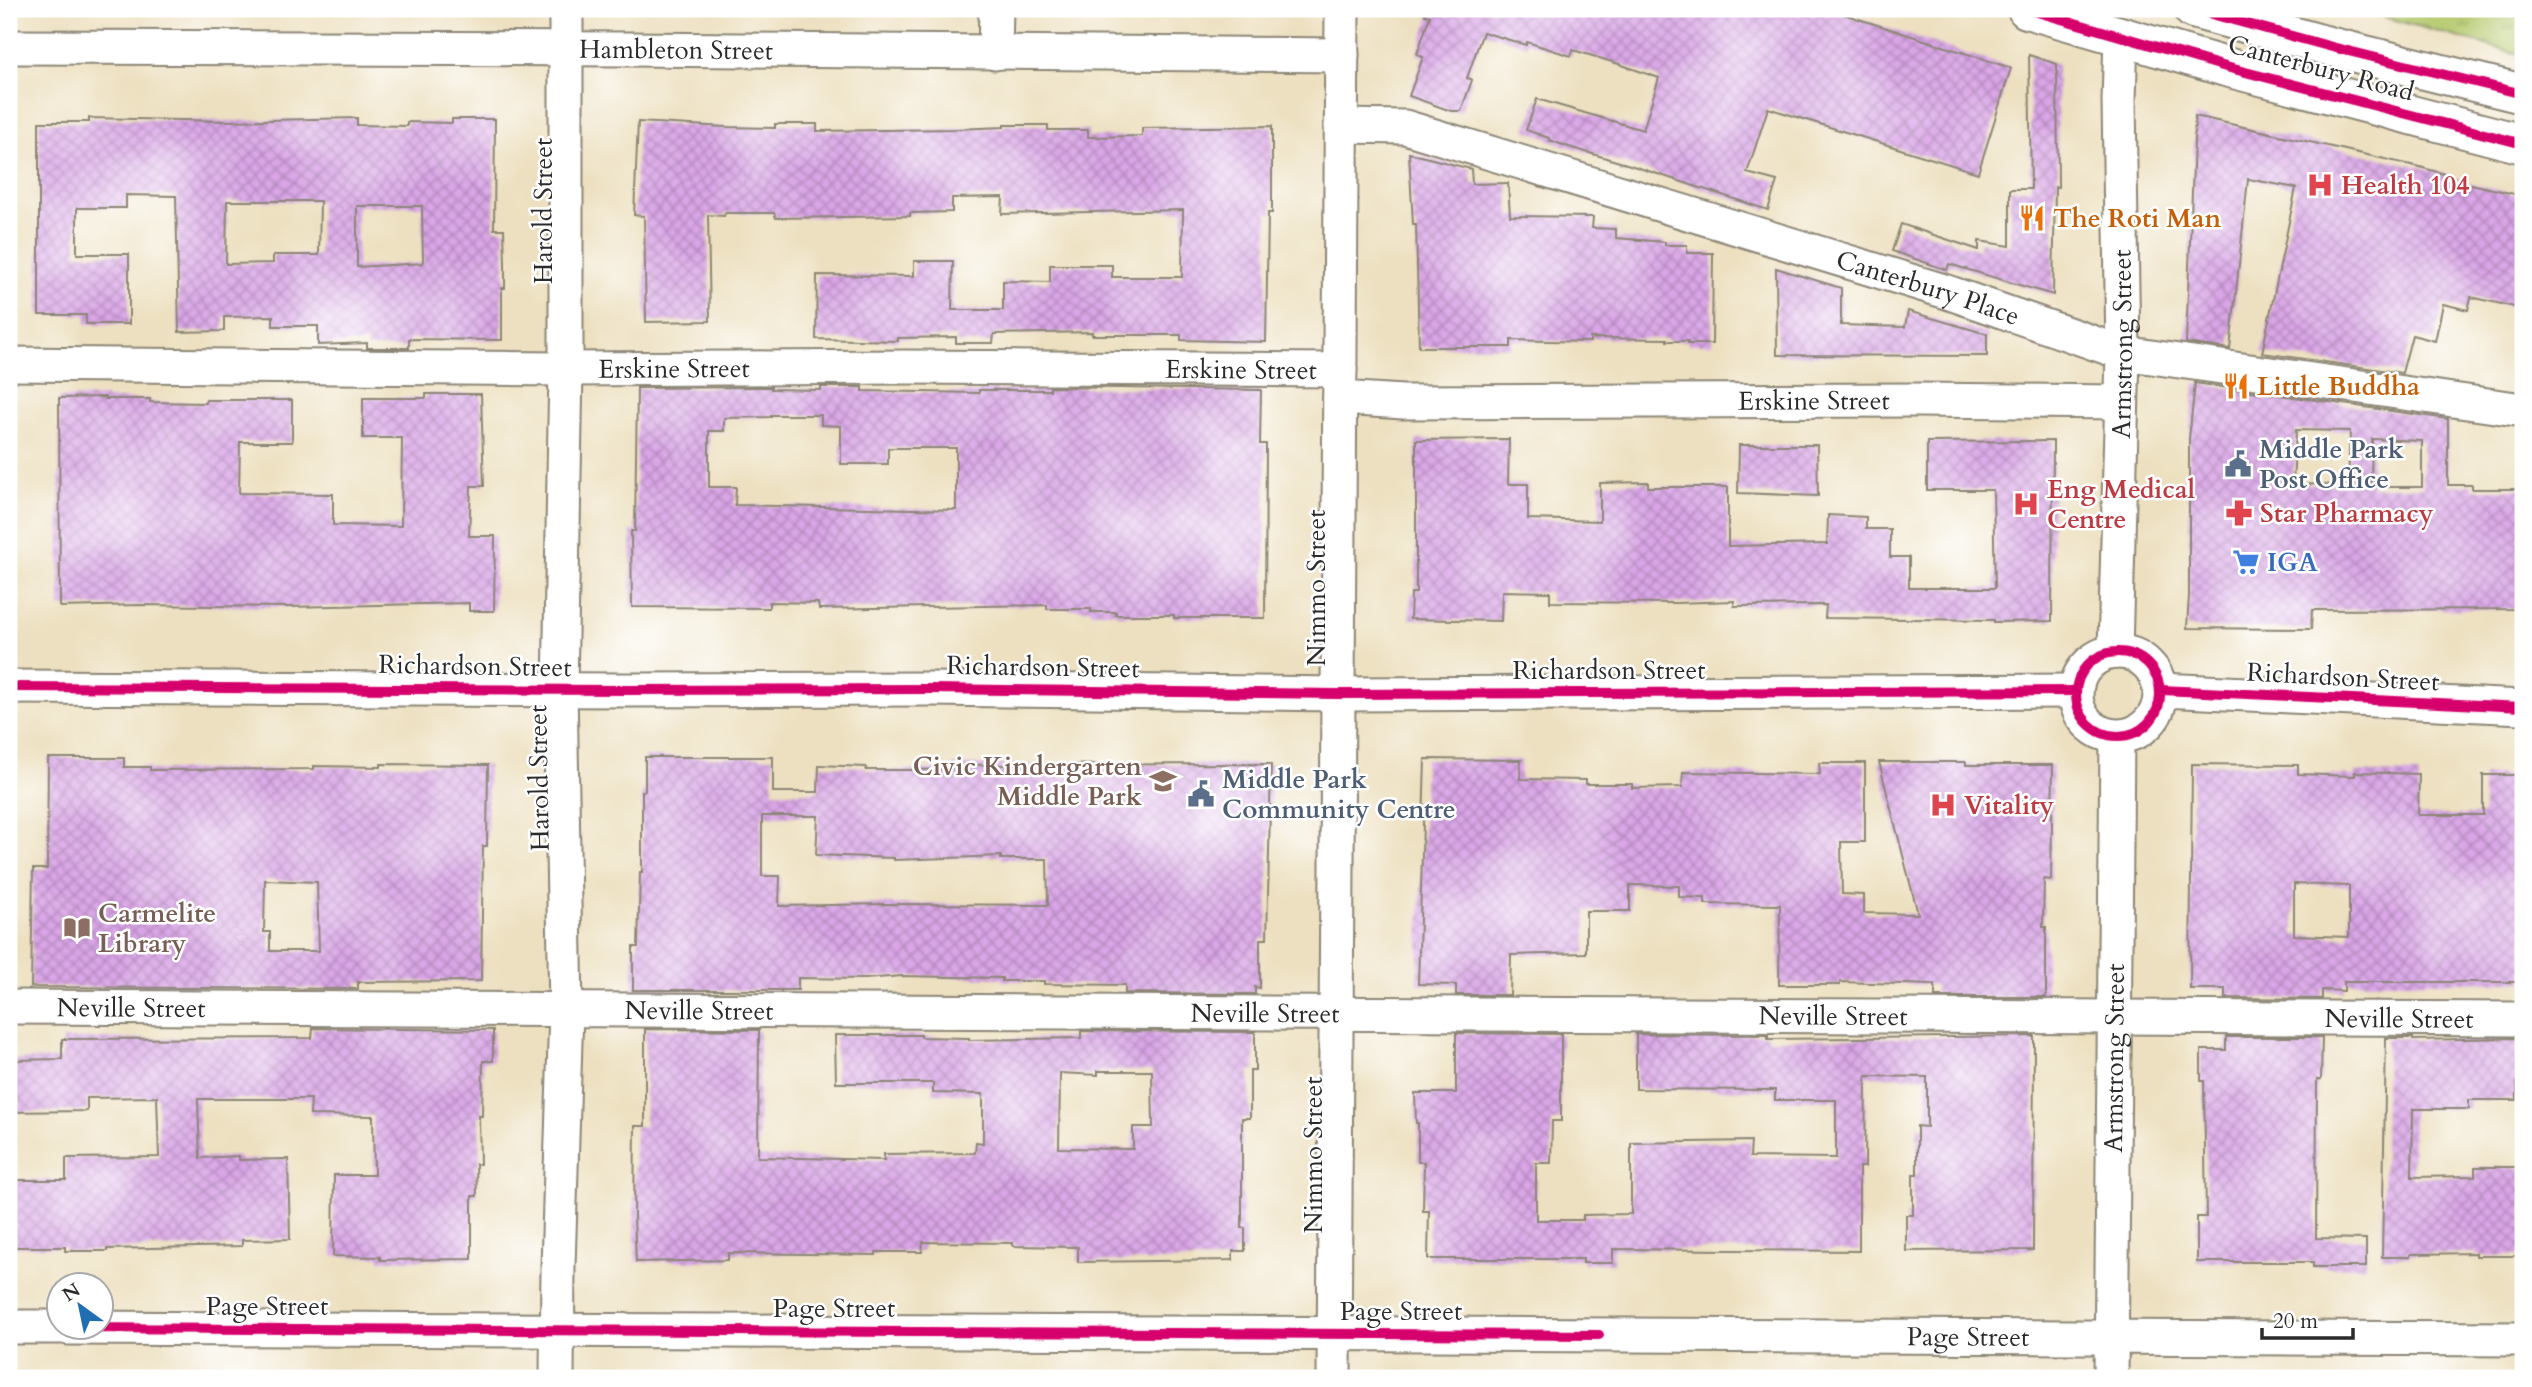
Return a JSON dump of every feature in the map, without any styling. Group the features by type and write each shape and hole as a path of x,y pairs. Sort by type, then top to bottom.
{"main road":[{"name":"Canterbury Road","path":"2027,9 2227,67 2523,144"},
{"name":"Canterbury Road","path":"2193,9 2320,44 2523,94"}],"street":[{"name":"Harold Street","path":"557,1378 566,1010 560,689 566,369 566,9"},
{"path":"995,53 996,9"},
{"name":"Nimmo Street","path":"1334,1378 1342,9"},
{"name":"Armstrong Street","path":"2115,652 2123,353 2119,100 2121,37"},
{"name":"Hambleton Street","path":"9,47 1342,55"},
{"name":"Canterbury Place","path":"1341,126 1405,127 1934,288 2123,353 2523,410"},
{"name":"Erskine Street","path":"9,364 566,369 932,367 1340,384 1403,402 2121,402"},
{"path":"2115,652 2128,653 2150,666 2161,690 2157,711 2144,728 2131,735 2117,737 2091,728 2077,705 2076,691 2084,669 2093,660 2115,652"},
{"name":"Richardson Street","path":"9,687 931,689 1338,694 2076,691"},
{"name":"Richardson Street","path":"2161,690 2523,707"},
{"name":"Armstrong Street","path":"2111,1378 2117,737"},
{"name":"Neville Street","path":"9,1007 2523,1019"},
{"path":"9,1327 46,1327"},
{"name":"Page Street","path":"116,1328 2523,1339"}],"green space":[{"path":"2354,9 2523,9 2523,55"}],"building":[{"path":"1426,9 1828,9 2011,68 1978,173 1768,108 1747,173 1777,181 1768,210 1569,147 1526,130 1537,99 1643,130 1659,78 1619,64 1573,50 1571,56 1483,32 1467,78 1472,80 1461,111 1451,111 1409,96 1423,57 1417,54 1430,16 1425,15"},
{"path":"2029,55 2057,64 2058,187 2055,187 2053,295 1949,264 1947,270 1892,251 1901,224 1979,250 1979,241 2010,246 2010,189 2031,189"},
{"path":"2195,116 2420,167 2455,177 2454,180 2523,196 2523,309 2471,297 2468,310 2443,304 2435,341 2412,335 2402,373 2262,353 2296,188 2248,179 2230,349 2186,343"},
{"path":"89,118 226,121 357,118 357,125 407,126 407,122 452,123 452,119 495,119 494,229 504,229 502,340 409,339 409,348 367,348 367,343 318,345 318,326 273,326 273,316 224,317 224,331 179,332 176,196 126,195 126,208 77,208 77,254 129,254 129,324 86,324 86,315 39,315 39,122 89,122","holes":["227,201 320,201 319,255 273,255 273,263 226,264","357,206 422,206 423,263 357,267"]},
{"path":"638,122 775,128 775,124 817,124 817,131 1048,125 1048,130 1088,130 1088,137 1142,136 1142,128 1272,126 1272,213 1268,213 1266,342 1181,340 1181,335 1092,335 1092,332 994,334 993,343 956,343 956,337 898,338 898,341 816,339 817,275 914,276 914,261 953,261 952,310 1003,310 1003,281 1050,282 1050,265 1112,265 1112,277 1182,277 1183,210 1002,214 1003,197 952,198 952,212 910,213 910,216 776,218 774,213 708,215 710,321 646,322 644,216 634,215"},
{"path":"1409,153 1471,169 1472,184 1508,183 1510,216 1593,217 1592,228 1616,229 1616,238 1665,242 1665,245 1687,245 1687,253 1713,253 1712,344 1688,344 1688,341 1667,339 1590,338 1590,342 1511,340 1511,347 1419,347 1416,224 1413,224"},
{"path":"1776,268 1841,288 1841,325 1905,327 1908,311 1987,334 1987,356 1777,355"},
{"path":"2195,383 2448,419 2448,485 2472,485 2472,489 2523,489 2523,609 2312,610 2311,629 2187,628 2189,439","holes":["2296,430 2350,431 2348,485 2293,484","2372,439 2422,441 2422,487 2371,487"]},
{"path":"771,387 821,390 821,387 863,387 863,391 979,393 979,390 1050,390 1050,387 1261,390 1260,444 1266,444 1265,618 1116,615 1116,612 1091,612 1091,609 1047,609 1047,605 819,609 818,603 769,602 769,608 632,607 631,531 635,531 637,388","holes":["821,415 821,425 841,426 841,464 888,464 888,448 956,448 956,510 735,505 736,487 709,487 709,431 724,431 724,418"]},
{"path":"426,394 481,394 484,486 471,486 469,536 495,536 494,611 469,611 469,603 287,607 60,607 59,398 105,397 150,399 150,402 205,403 206,400 292,400 292,442 240,442 239,493 333,494 333,525 401,526 402,438 363,438 363,398 426,398"},
{"path":"1509,439 1508,484 1528,484 1528,519 1600,521 1600,483 1648,482 1648,487 1728,487 1728,546 1827,544 1828,515 1866,517 1866,529 1890,529 1890,557 1909,557 1909,588 1995,588 1993,490 1927,490 1927,442 2053,441 2052,621 1825,618 1826,605 1734,606 1734,601 1550,602 1550,592 1502,591 1501,621 1410,619 1411,593 1416,593 1416,440"},
{"path":"1739,445 1817,445 1818,496 1738,493"},
{"path":"645,757 773,757 773,792 818,792 819,765 866,767 866,770 912,770 952,769 952,765 1271,764 1267,939 1260,939 1260,988 1255,987 1255,994 1125,993 1125,985 1044,984 1044,981 1002,981 1002,978 902,976 865,979 798,978 798,990 633,990 633,947 638,947 642,872 642,791 645,791","holes":["762,816 818,816 816,855 894,860 1001,856 1001,859 1047,859 1048,905 779,906 780,876 762,876"]},
{"path":"48,758 124,758 124,767 150,767 150,770 314,769 314,766 381,767 381,764 488,765 487,846 483,846 481,981 358,982 358,989 31,987 33,869 47,869","holes":["265,880 317,882 319,951 270,951 270,932 264,932"]},
{"path":"1425,759 1521,760 1520,779 1586,780 1586,784 1632,784 1632,788 1682,787 1683,772 1820,774 1819,763 1865,763 1865,842 1841,842 1842,894 1864,895 1864,913 1918,914 1879,762 2053,765 2051,880 2044,879 2046,997 1935,997 1935,985 1840,982 1840,985 1779,985 1780,905 1705,904 1705,898 1679,897 1679,886 1630,885 1630,911 1586,911 1586,953 1511,955 1510,995 1456,995 1456,985 1418,984"},
{"path":"2192,764 2298,765 2298,774 2419,774 2418,815 2483,815 2483,775 2523,775 2523,982 2344,982 2344,991 2322,990 2322,999 2225,998 2225,989 2190,989","holes":["2294,884 2349,886 2349,937 2294,935"]},
{"path":"313,1028 493,1030 493,1061 483,1061 482,1116 479,1116 480,1164 476,1164 477,1196 472,1196 472,1259 380,1260 380,1257 333,1256 334,1175 374,1175 373,1116 310,1115 311,1099 198,1099 200,1158 239,1156 239,1160 288,1159 290,1239 242,1240 242,1246 107,1251 65,1251 65,1247 9,1247 9,1180 66,1180 66,1158 159,1157 157,1097 87,1098 87,1111 9,1112 9,1060 62,1059 62,1039 312,1038"},
{"path":"645,1029 759,1030 758,1157 884,1160 884,1154 975,1153 976,1142 983,1143 983,1094 933,1093 933,1083 836,1083 835,1035 921,1035 969,1040 1081,1038 1081,1031 1255,1032 1255,1070 1250,1070 1250,1118 1242,1118 1242,1228 1245,1228 1245,1251 1233,1251 1233,1260 1078,1262 1078,1247 923,1242 922,1252 876,1252 876,1255 728,1253 728,1260 636,1262 635,1126 645,1126","holes":["1098,1071 1152,1071 1153,1127 1133,1127 1133,1149 1059,1148 1060,1073 1098,1075"]},
{"path":"1456,1033 1561,1034 1561,1121 1552,1121 1551,1163 1536,1163 1536,1220 1583,1220 1583,1215 1631,1214 1631,1143 1751,1141 1750,1157 1836,1158 1836,1100 1775,1100 1775,1090 1636,1089 1636,1034 1768,1035 1768,1039 2034,1036 2033,1250 1906,1251 1906,1215 1913,1215 1913,1174 1917,1174 1917,1126 1927,1127 1927,1077 1866,1076 1865,1167 1859,1167 1859,1251 1613,1249 1613,1263 1583,1263 1583,1259 1428,1259 1429,1211 1423,1211 1424,1162 1418,1162 1415,1093 1456,1093"},
{"path":"2226,1037 2322,1037 2321,1080 2317,1080 2316,1238 2366,1239 2366,1267 2313,1267 2313,1262 2197,1262 2197,1217 2206,1217 2201,1050 2226,1050"},
{"path":"2386,1038 2517,1038 2517,1100 2469,1100 2469,1109 2413,1109 2412,1177 2475,1176 2475,1167 2523,1167 2523,1256 2476,1256 2476,1253 2382,1257"}],"cycle path":[{"path":"2027,9 2226,67 2523,144"},
{"path":"2193,9 2332,47 2523,94"},
{"path":"2118,652 2134,655 2148,664 2157,678 2160,694 2157,710 2148,724 2134,733 2118,736 2102,733 2088,724 2079,710 2076,694 2079,678 2088,664 2102,655 2118,652"},
{"path":"9,687 931,689 1337,694 2076,691"},
{"path":"2161,690 2523,707"},
{"path":"116,1328 1599,1335"}],"place":[{"name":"Health 104","path":"2320,185"},
{"name":"The Roti Man","path":"2032,218"},
{"name":"Little Buddha","path":"2236,386"},
{"name":"Middle Park Post Office","path":"2238,464"},
{"name":"Eng Medical Centre","path":"2026,504"},
{"name":"Star Pharmacy","path":"2239,513"},
{"name":"IGA","path":"2246,562"},
{"name":"Civic Kindergarten Middle Park","path":"1163,781"},
{"name":"Middle Park Community Centre","path":"1201,794"},
{"name":"Vitality","path":"1943,805"},
{"name":"Carmelite Library","path":"77,928"}]}
